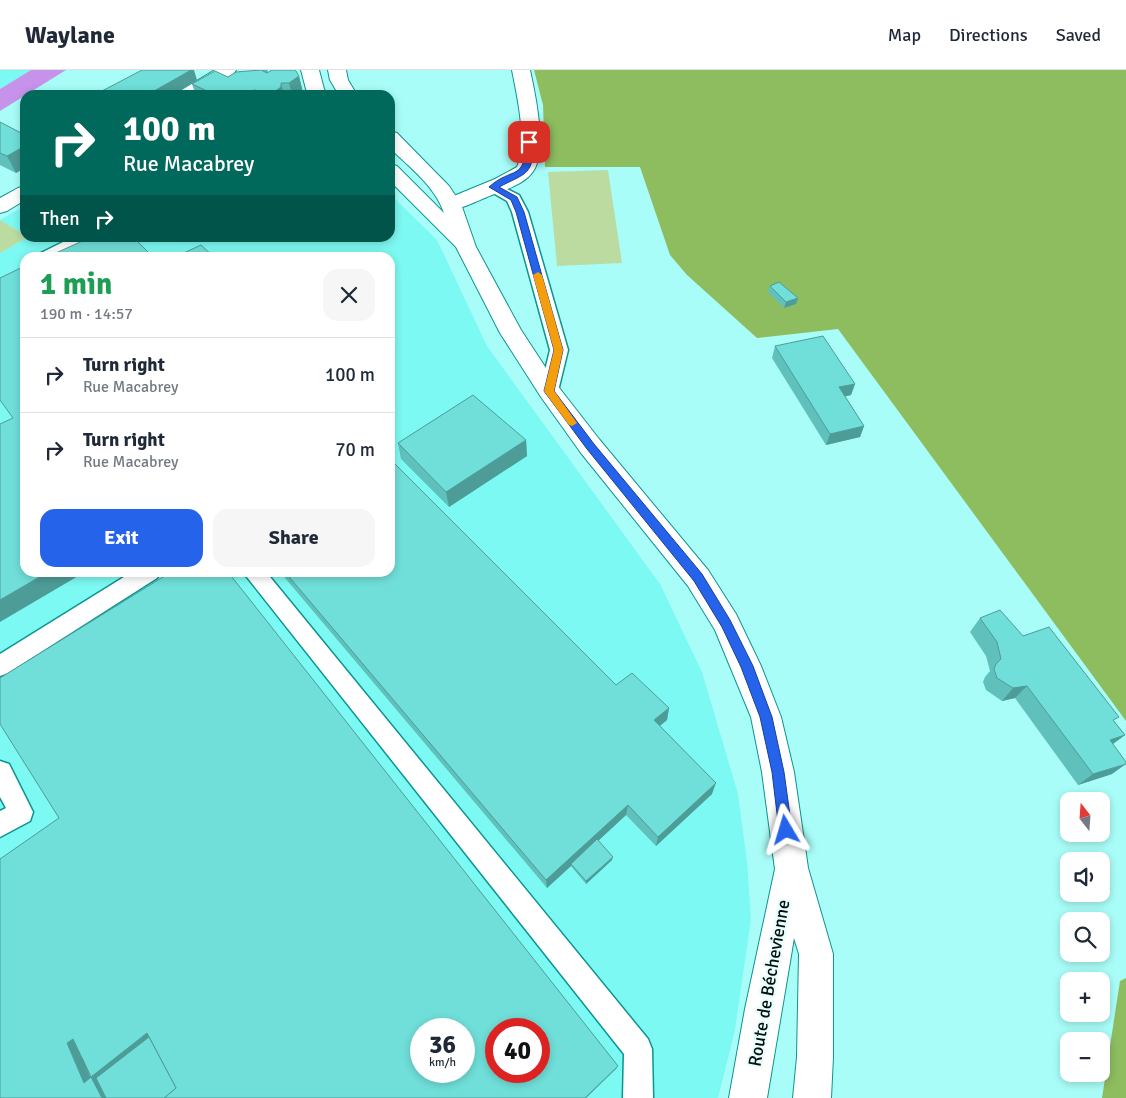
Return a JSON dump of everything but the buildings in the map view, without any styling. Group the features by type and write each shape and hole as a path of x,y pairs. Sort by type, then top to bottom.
{"street":[{"path":"194,90 227,70"},
{"path":"310,70 316,90"},
{"path":"337,70 339,80 345,90"},
{"path":"451,204 493,187 525,170 530,160 528,105 521,70"},
{"name":"Route de Béchevienne","path":"395,142 438,186 451,204 466,246 511,333 549,391 590,446 698,578 726,623 746,666 766,717 778,772 791,868 816,954 815,1057 812,1098"},
{"name":"Route de Béchevienne","path":"395,175 466,246"},
{"path":"0,207 20,195"},
{"name":"Route de Béchevienne","path":"748,1098 763,1009 791,868"}],"lane":[{"path":"493,187 514,198 520,212 559,350 549,391"},
{"path":"56,252 75,242"},
{"path":"0,666 142,577"},
{"path":"257,577 638,1049 638,1098"},
{"path":"0,772 21,812 0,825"}],"shaded area":[{"path":"0,70 31,70 0,89"},
{"path":"31,70 66,70 34,90 20,90 20,99 0,111 0,89"},
{"path":"395,199 437,240 487,346 660,584 702,672 738,794 747,862 751,919 735,1030 718,1098 0,1098 0,253 20,241 395,242"},
{"path":"20,209 20,232 0,220"}],"green space":[{"path":"534,70 1126,70 1126,721 838,329 757,338 687,275 670,255 640,167 545,167 543,105"},
{"path":"608,170 622,263 557,266 548,172"},
{"path":"0,220 20,232 20,241 0,253"},
{"path":"1126,978 1126,1098 1102,1098 1104,1082 1110,1082 1110,1046 1120,981"}],"slow traffic":[{"path":"538,275 559,350 549,391 572,423"}],"route":[{"path":"529,142 530,160 525,170 493,187 514,198 520,212 559,350 549,391 590,446 698,578 726,623 746,666 766,717 778,772 786,830"}]}
